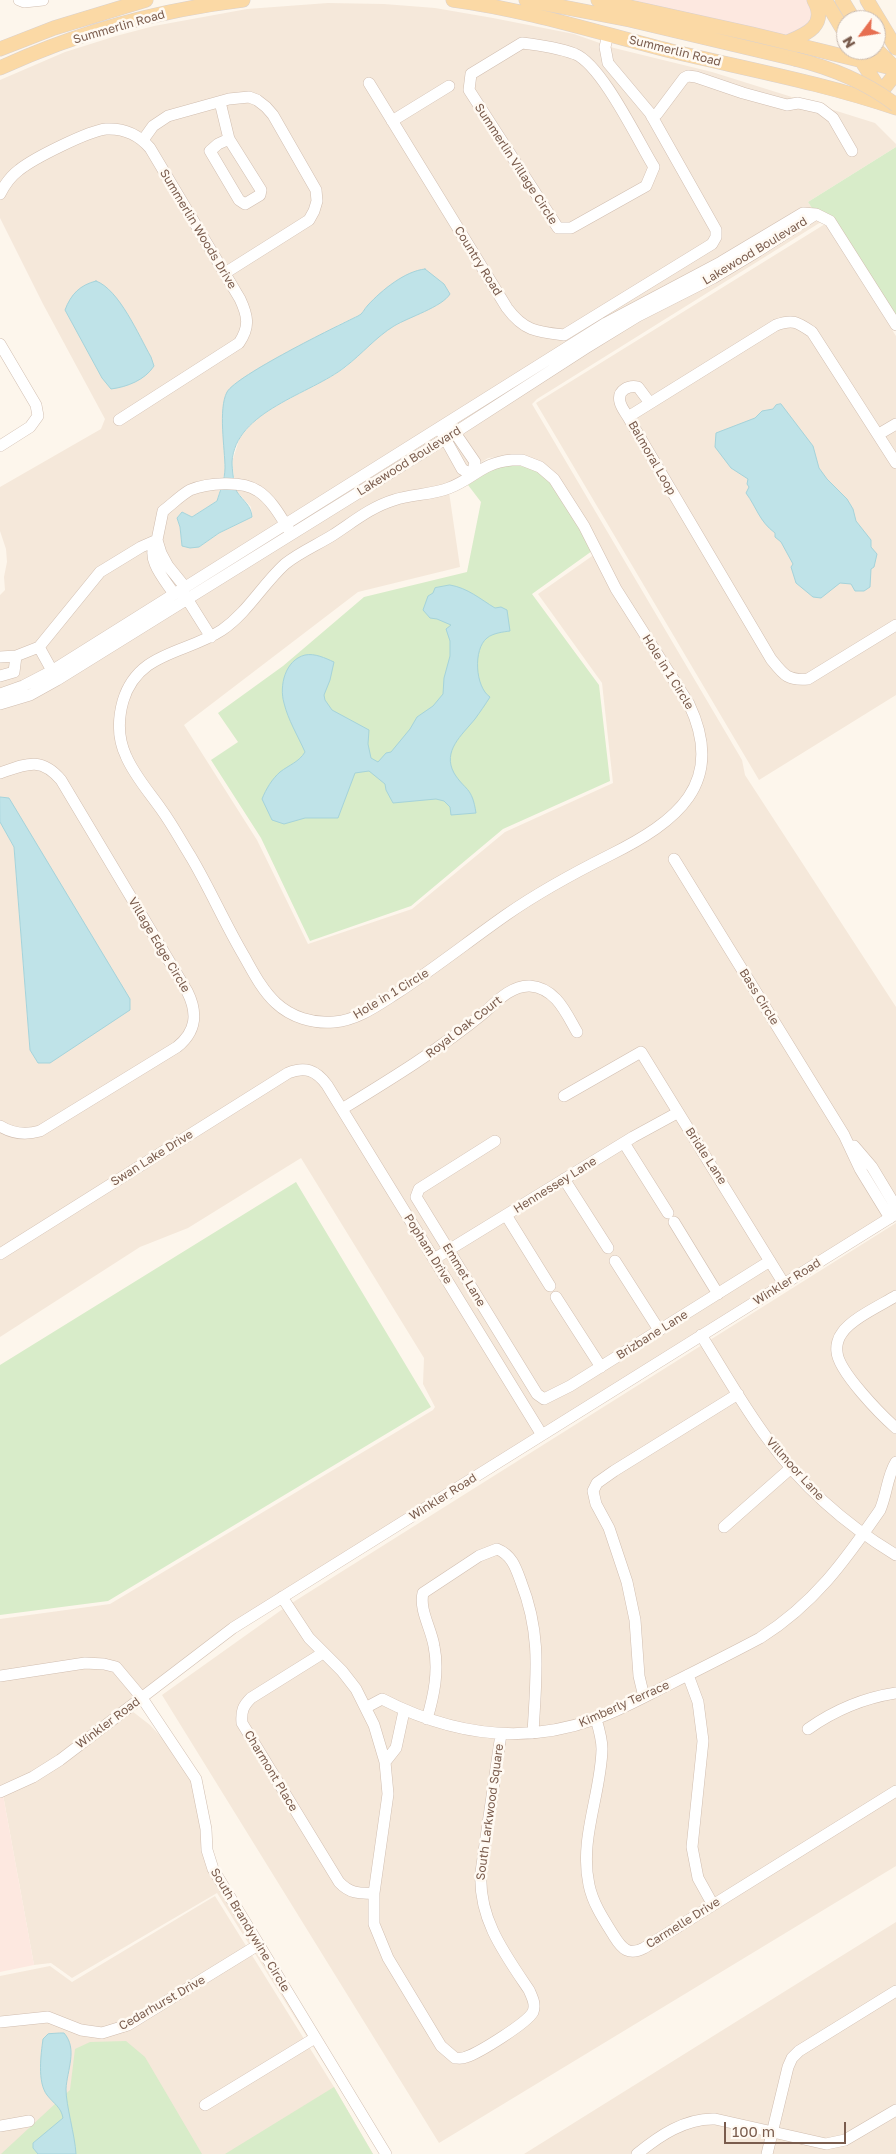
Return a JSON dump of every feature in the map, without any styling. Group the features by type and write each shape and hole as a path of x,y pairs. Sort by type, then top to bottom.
{"main road":[{"name":"Summerlin Road","path":"0,49 76,20 146,0"},
{"name":"Summerlin Road","path":"0,68 61,44 118,25 176,11 243,0"},
{"name":"Summerlin Road","path":"453,0 526,12 665,49 857,95 894,109"},
{"path":"526,0 630,20 822,66 872,88 894,109"},
{"path":"598,0 618,2 836,52"},
{"path":"788,42 804,36 813,28 818,12 814,0"},
{"path":"825,0 836,18"},
{"path":"867,0 895,49"},
{"path":"875,0 896,29"},
{"path":"861,60 894,109"},
{"path":"869,60 896,70"},
{"path":"886,60 896,70"},
{"path":"857,95 880,91 888,84 896,70"}],"street":[{"path":"19,0 24,2 43,0"},
{"name":"Country Road","path":"369,83 506,308 517,322 529,328 564,335 606,323 712,244 716,237 716,230 652,116 611,68 606,58 605,43 608,34"},
{"name":"Summerlin Village Circle","path":"522,43 544,46 577,54 602,80 614,97 654,167 651,176 646,186 572,228 558,228 469,90 470,74 522,43"},
{"path":"652,116 656,114 684,78 688,76 787,104 798,103 820,108 833,118 852,151"},
{"path":"392,121 449,86"},
{"path":"614,97 628,88"},
{"path":"0,194 7,182 20,169 88,134 102,130 117,130 134,134 143,140 160,120 238,97 257,100 266,107 311,181 316,190 317,201 314,211 301,226 225,273"},
{"path":"220,102 228,139 261,190 260,195 245,204 239,200 210,151 228,139"},
{"name":"Summerlin Woods Drive","path":"119,420 239,343 248,325 247,316 240,299 150,148 143,140"},
{"name":"Lakewood Boulevard","path":"289,529 444,424 606,323 721,262 803,213 816,214 830,221 896,325"},
{"name":"Balmoral Loop","path":"896,463 812,332 801,324 789,321 776,325 628,417 770,659 784,676 796,680 808,679 896,625"},
{"name":"Lakewood Boulevard","path":"0,704 30,695 52,677 182,592 450,436 606,323"},
{"path":"0,344 38,409 36,420 30,427 0,446"},
{"path":"628,417 621,406 620,396 624,389 638,387 650,403"},
{"path":"444,424 462,469 472,475"},
{"path":"879,434 896,424"},
{"name":"Hole in 1 Circle","path":"522,460 540,466 554,479 584,526 616,589 689,704 701,737 701,766 687,800 675,814 660,826 622,849 536,895 504,916 436,968 386,1000 354,1018 325,1023 300,1018 283,1009 269,995 234,939 167,818 132,768 123,750 120,731 122,705 126,694 142,670 158,658 211,637 242,614 285,564 364,513 393,500 448,489 472,475 493,463 522,460"},
{"path":"211,637 172,577 154,561 153,547 157,540 163,511 190,490 216,484 240,485 258,490 273,506 289,529"},
{"path":"157,540 164,546 178,570 172,577"},
{"path":"0,657 16,656 36,649 54,631 100,572 157,540"},
{"path":"36,649 52,677"},
{"path":"0,676 14,672 16,656"},
{"name":"Lakewood Boulevard","path":"0,694 52,677"},
{"name":"Village Edge Circle","path":"0,773 26,764 36,763 46,767 61,780 187,991 192,1002 195,1020 190,1035 177,1047 40,1131 24,1134 14,1133 0,1126"},
{"name":"Bass Circle","path":"674,859 844,1135 860,1169 893,1216"},
{"name":"Royal Oak Court","path":"342,1109 438,1049 504,996 520,988 538,988 554,996 577,1032"},
{"name":"Bridle Lane","path":"564,1096 641,1052 784,1284"},
{"name":"Popham Drive","path":"307,1068 322,1077 542,1435"},
{"name":"Swan Lake Drive","path":"0,1254 288,1073 297,1069 307,1068"},
{"name":"Hennessey Lane","path":"434,1259 624,1142 677,1112"},
{"name":"Bass Circle","path":"844,1135 872,1167 896,1207"},
{"name":"Emmet Lane","path":"495,1141 419,1189 416,1197 534,1390"},
{"path":"624,1142 718,1294"},
{"path":"564,1179 608,1248"},
{"path":"506,1215 550,1286"},
{"name":"Winkler Road","path":"0,1792 33,1777 60,1760 225,1634 282,1597 893,1216"},
{"path":"616,1261 659,1330"},
{"name":"Brizbane Lane","path":"534,1390 544,1399 570,1386 770,1261"},
{"path":"896,1296 850,1325 840,1337 837,1352 844,1369 873,1405 896,1428"},
{"path":"556,1297 601,1367"},
{"name":"Villmoor Lane","path":"701,1335 767,1439 791,1468 826,1503 864,1534 896,1555"},
{"path":"644,1697 639,1676 635,1620 627,1582 609,1528 596,1504 594,1491 597,1483 614,1471 738,1394"},
{"name":"Kimberly Terrace","path":"367,1707 382,1699 404,1711 452,1728 501,1734 533,1733 557,1730 596,1719 644,1697 760,1638 794,1615 821,1589 864,1534 880,1510 884,1501 890,1473 896,1462"},
{"path":"724,1527 791,1468"},
{"path":"427,1719 435,1690 436,1659 433,1639 421,1603 423,1593 479,1556 497,1549 506,1553 516,1568 533,1620 538,1662 533,1733"},
{"path":"282,1597 309,1638 342,1671 367,1707 379,1737 385,1762 388,1794 374,1893"},
{"name":"Charmont Place","path":"323,1654 251,1698 245,1704 241,1713 242,1723 339,1882 346,1890 354,1893 374,1893"},
{"name":"South Brandywine Circle","path":"0,1676 85,1664 104,1664 116,1667 142,1698 196,1779 206,1829 209,1859 217,1878 386,2154"},
{"path":"688,1675 698,1702 703,1741 692,1847 698,1878 713,1905"},
{"path":"808,1729 824,1717 845,1707 866,1699 896,1693"},
{"path":"385,1762 396,1748 404,1711"},
{"name":"Carmelle Drive","path":"596,1719 602,1748 588,1837 586,1866 595,1904 619,1945 626,1951 636,1952 896,1791"},
{"name":"South Larkwood Square","path":"374,1893 373,1914 380,1942 447,2054 454,2058 464,2058 498,2039 529,2018 534,2010 534,2001 490,1926 481,1895 481,1872 501,1734"},
{"name":"Cedarhurst Drive","path":"0,2022 48,2017 86,2031 111,2031 128,2025 258,1945"},
{"path":"767,2154 788,2066 792,2058 896,1991"},
{"path":"205,2105 315,2038"},
{"path":"636,2154 670,2131 696,2120 715,2119 816,2143 836,2143 854,2136 896,2110"},
{"path":"0,2126 29,2121"}],"shaded area":[{"path":"634,0 808,0 812,7 812,22 788,38 682,14"},
{"path":"328,3 384,4 435,8 574,34 614,48 712,72 875,123 896,144 896,147 808,202 821,222 537,399 532,404 742,760 745,775 896,1007 896,1209 279,1594 57,1757 31,1773 0,1787 0,1619 110,1604 433,1410 435,1407 423,1384 424,1358 301,1158 188,1228 140,1247 0,1337 0,822 14,847 30,1050 38,1063 10,798 0,797 0,595 5,590 4,577 7,562 6,549 0,531 0,487 101,429 105,419 43,304 0,218 0,80 65,52 116,36 154,26 247,9","holes":["367,306 407,318 384,332 346,367 274,407 255,420 240,437 232,462 236,491 251,507 252,517 219,533 199,547 182,546 177,518 182,512 192,517 217,501 225,471 224,419 227,393 340,324 361,315","65,310 150,373 77,329","516,455 541,462 595,554 538,594 602,683 613,783 505,832 412,909 308,944 257,840 184,725 358,592 460,567 449,492 456,479 488,458"]},
{"path":"825,224 896,336 896,695 759,780 536,403"},
{"path":"896,1223 896,1866 439,2143 162,1695 287,1606"},
{"path":"132,1711 150,1725 190,1768 211,1864 337,2078 334,2080 217,1893 72,1978 51,1963 34,1965 3,1795"},
{"path":"3,1795 34,1965 0,1972 0,1796"},
{"path":"215,1896 334,2087 373,2154 0,2154 0,1976 50,1966 72,1982"},
{"path":"896,1922 896,2154 524,2154"}],"green space":[{"path":"896,147 896,328 828,222 821,222 808,202"},
{"path":"508,465 531,468 545,477 567,508 592,551 532,594 599,685 610,781 503,829 411,906 310,941 261,838 211,760 238,742 218,713 283,666 364,597 467,572 481,502 468,485 491,470"},
{"path":"296,1182 431,1407 108,1601 0,1615 0,1365"},
{"path":"126,2041 145,2057 202,2154 1,2154 70,2090 75,2049 90,2042"},
{"path":"334,2087 373,2154 225,2154"}],"water":[{"path":"425,269 444,284 450,294 446,299 394,326 331,377 277,406 246,429 236,444 232,465 237,492 249,506 252,517 219,533 199,547 190,548 182,546 177,518 182,512 192,517 217,501 222,485 225,468 223,408 227,392 248,374 267,363 360,315 380,293 402,277"},
{"path":"96,281 113,293 128,314 154,366 141,379 129,385 111,389 102,378 65,310 70,299 77,291 85,285"},
{"path":"781,404 813,446 819,468 847,499 853,509 856,521 871,540 871,547 877,554 874,567 871,569 870,587 864,591 855,591 851,584 840,583 821,598 813,597 796,583 791,567 793,564 781,542 762,519 746,493 749,487 747,484 748,479 731,468 715,447 716,433 755,418 762,411 773,409 776,405"},
{"path":"450,585 468,591 495,608 501,607 507,610 510,631 492,635 482,643 478,659 479,677 481,685 490,697 475,719 459,737 450,758 454,773 470,793 476,813 451,815 450,807 444,801 436,799 393,803 385,784 369,771 355,773 338,818 305,818 284,824 272,820 262,799 265,792 277,775 297,761 305,752 284,703 282,689 288,668 298,658 305,655 316,655 334,662 324,695 325,700 332,710 369,730 368,744 371,758 378,762 386,753 391,752 410,729 417,717 433,706 443,694 444,678 450,656 450,641 446,629 451,625 430,618 423,610 428,596 433,593 435,588"},
{"path":"0,797 9,798 130,999 130,1010 50,1063 38,1063 30,1050 14,847 0,822"},
{"path":"64,2033 68,2039 71,2053 66,2089 76,2154 38,2154 33,2148 33,2143 63,2118 59,2108 47,2095 42,2083 40,2068 43,2039 48,2034"}]}
